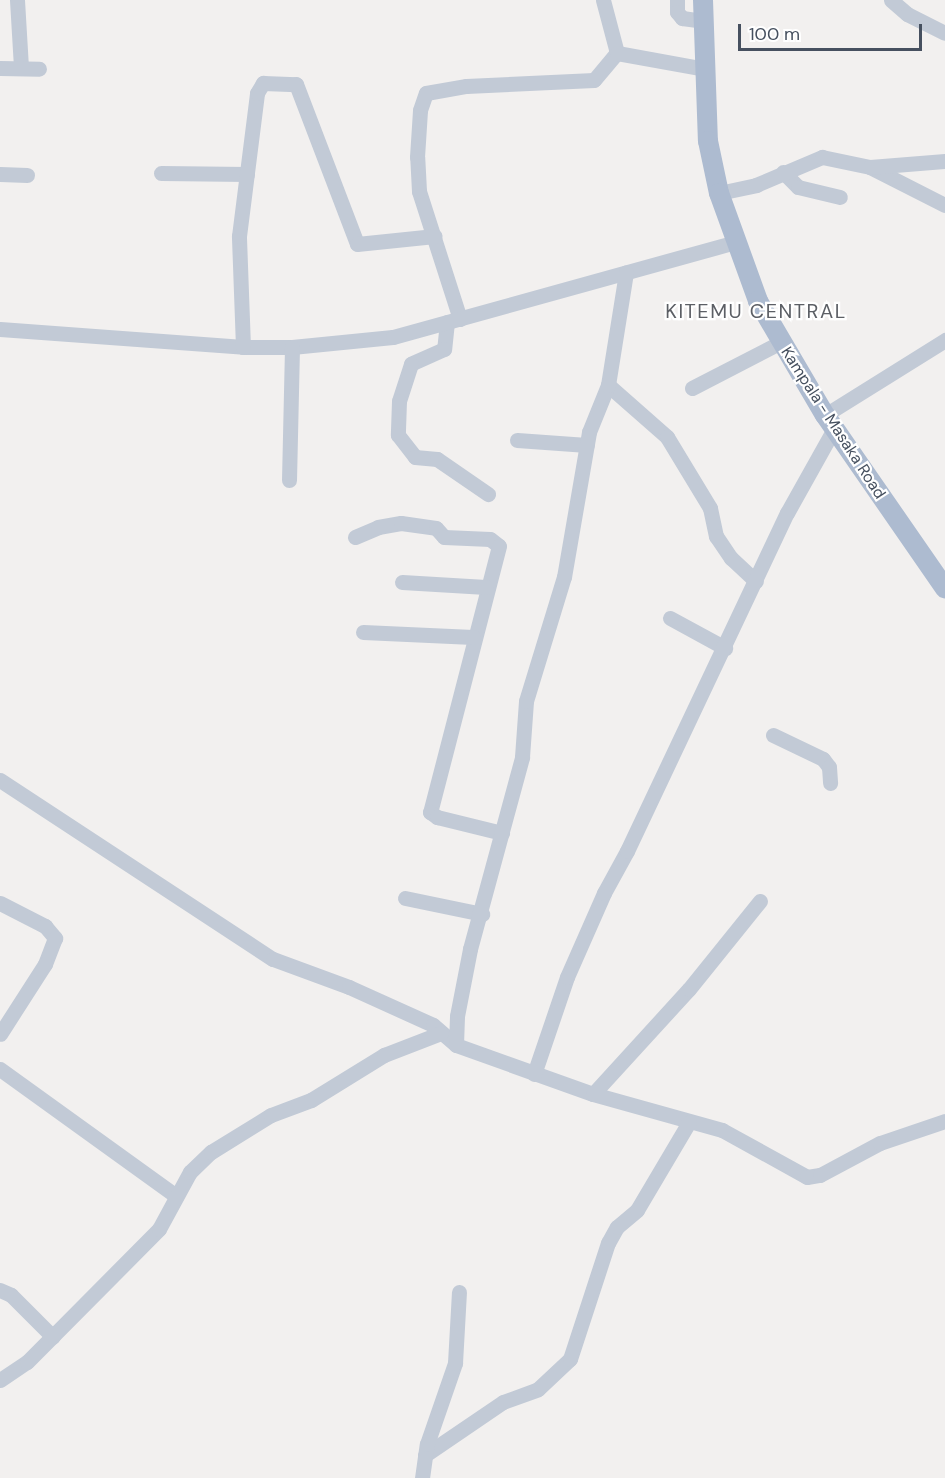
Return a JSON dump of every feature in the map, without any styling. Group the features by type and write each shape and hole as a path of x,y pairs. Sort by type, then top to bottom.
{"main road":[{"name":"Kampala - Masaka Road","path":"703,0 708,141 719,193 758,301 830,422 945,588"}],"street":[{"path":"17,0 21,68"},
{"path":"603,0 617,53"},
{"path":"678,0 677,12 682,18 703,21"},
{"path":"893,1 908,14 945,33"},
{"path":"617,53 705,69"},
{"path":"489,494 437,459 415,457 398,435 399,401 411,364 444,349 453,320 435,236 419,191 420,110 426,93 466,86 594,80 617,53"},
{"path":"0,68 39,69"},
{"path":"243,347 239,236 258,88 263,83 296,84 357,244 435,236"},
{"path":"719,193 756,185 822,156 870,166 945,161"},
{"path":"870,166 945,205"},
{"path":"161,173 223,170 247,174"},
{"path":"783,172 798,187 840,197"},
{"path":"0,174 27,175"},
{"path":"0,329 243,347 292,347 393,337 735,242"},
{"path":"456,1045 457,1016 470,949 482,914 522,757 526,701 564,577 587,445 608,385 626,272"},
{"path":"534,1074 567,977 604,893 725,648 830,422 945,340"},
{"path":"692,388 781,342"},
{"path":"289,480 292,347"},
{"path":"608,385 667,437 702,491 717,536 731,558 756,581"},
{"path":"517,440 587,445"},
{"path":"355,537 378,526 401,523 436,528 444,537 490,539 500,546 486,587 430,812 438,817 502,833"},
{"path":"402,582 486,587"},
{"path":"670,618 725,648"},
{"path":"363,632 474,637"},
{"path":"773,735 823,759 829,767 830,783"},
{"path":"0,780 273,959 349,987 433,1025 456,1045 593,1094 722,1130 807,1177 831,1170 879,1143 945,1121"},
{"path":"405,898 482,914"},
{"path":"593,1094 689,988 760,901"},
{"path":"0,903 45,926 55,938 45,964 0,1034"},
{"path":"0,1380 27,1362 54,1337 159,1229 175,1195 190,1172 233,1136 271,1115 311,1100 384,1054 441,1033"},
{"path":"0,1069 175,1195"},
{"path":"425,1455 503,1402 538,1389 570,1359 608,1243 617,1227 637,1210 688,1122"},
{"path":"0,1290 11,1295 54,1337"},
{"path":"422,1478 425,1455 455,1363 459,1292"}],"district":[{"name":"KITEMU CENTRAL","path":"756,311"}]}
